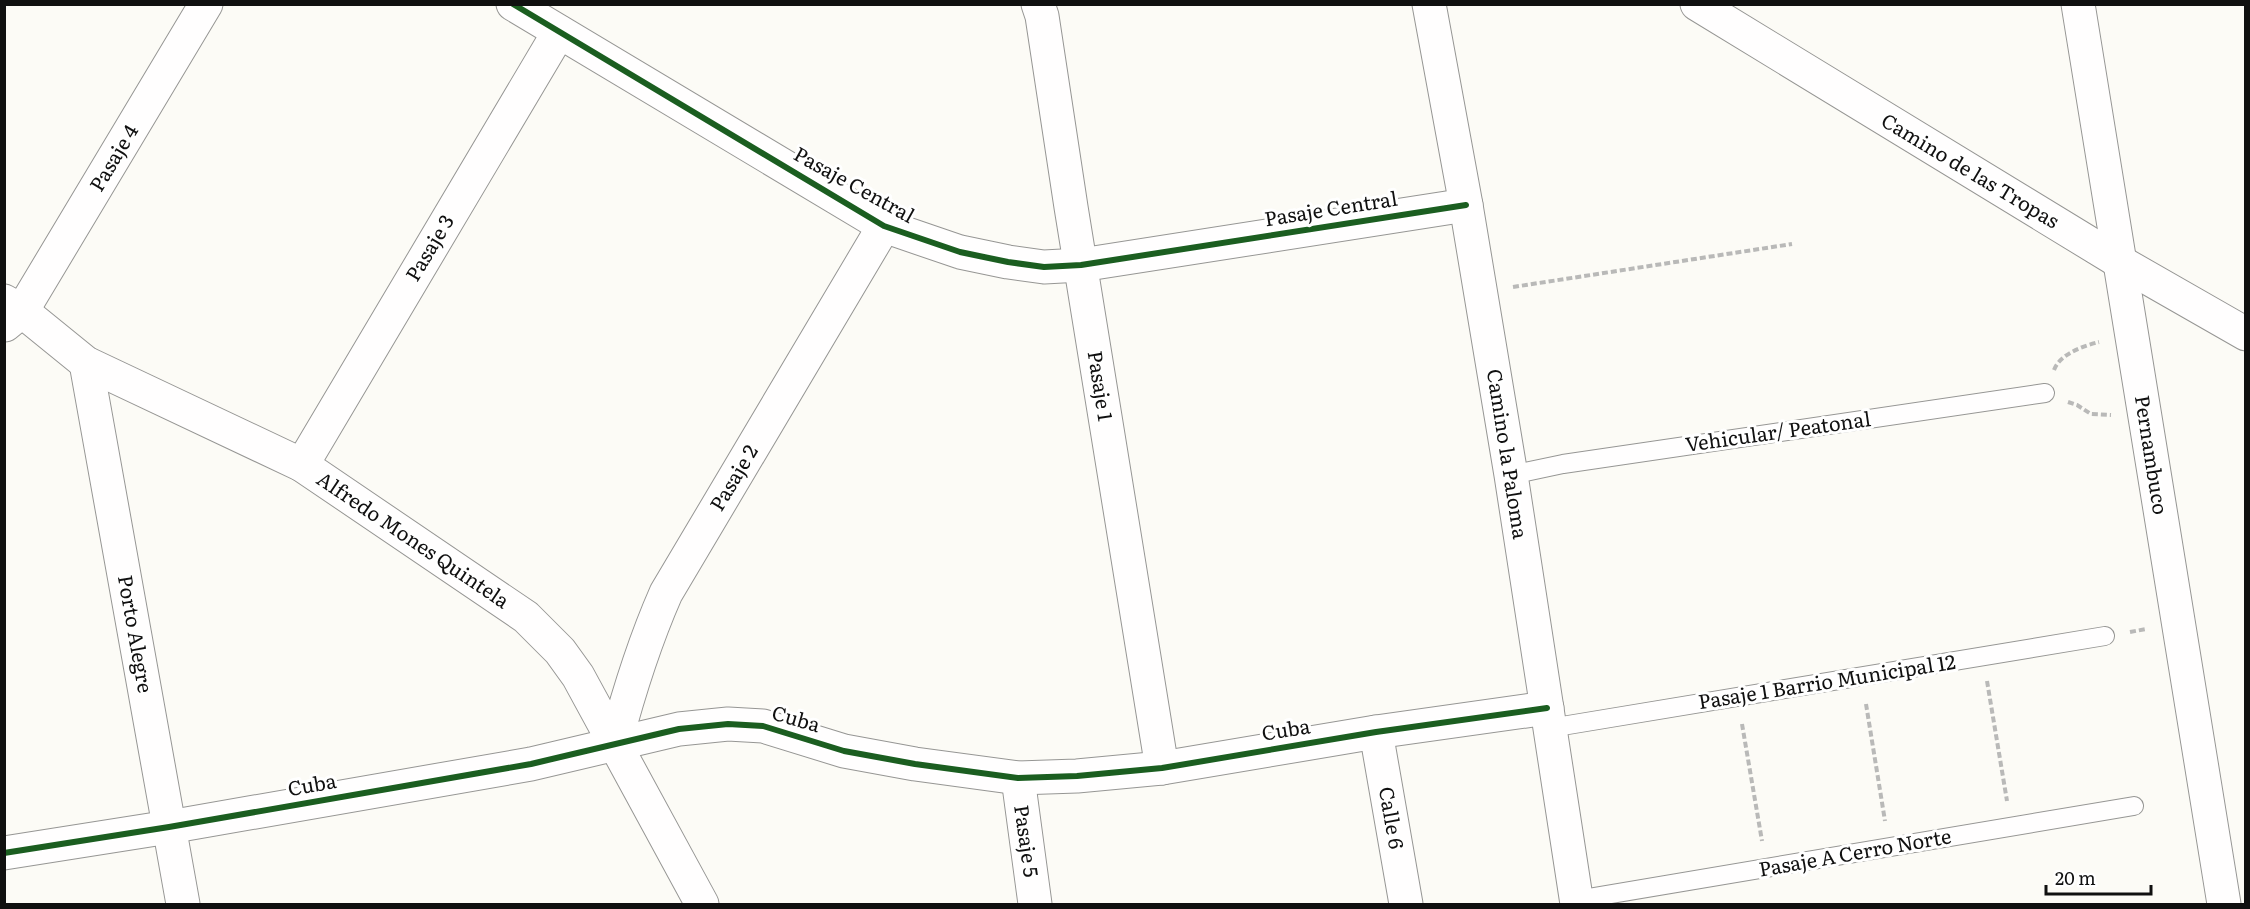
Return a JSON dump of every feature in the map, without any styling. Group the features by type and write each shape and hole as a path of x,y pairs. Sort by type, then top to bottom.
{"street":[{"name":"Pasaje 4","path":"10,312 206,4"},
{"name":"Pasaje Central","path":"513,4 884,226 960,252 1044,267 1081,265 1466,205"},
{"name":"Pasaje 1","path":"1038,4 1042,16 1162,768"},
{"name":"Camino la Paloma","path":"1429,4 1466,205 1511,475 1576,902"},
{"name":"Camino de las Tropas","path":"1697,4 2120,262 2246,334"},
{"name":"Pernambuco","path":"2078,4 2224,904"},
{"name":"Pasaje 3","path":"302,465 559,32"},
{"name":"Pasaje 2","path":"615,744 645,639 666,593 884,226"},
{"name":"Alfredo Mones Quintela","path":"10,312 86,363 302,465 526,617 560,651 578,676 702,904"},
{"name":"Porto Alegre","path":"86,363 183,904"},
{"name":"Cuba","path":"4,853 170,827 531,764 679,729 728,724 763,726 844,751 915,764 1018,778 1077,776 1162,768 1376,732 1548,718"},
{"name":"Calle 6","path":"1376,732 1406,904"},
{"name":"Pasaje 5","path":"1018,778 1035,904"}],"lane":[{"name":"Vehicular/ Peatonal","path":"1511,475 1563,464 2045,393"},
{"name":"Pasaje 1 Barrio Municipal 12","path":"1548,718 1737,697 2105,636"},
{"name":"Pasaje A Cerro Norte","path":"1576,902 2134,806"}],"path":[{"path":"1480,292 1792,244"},
{"path":"2131,335 2096,343 2063,358 2056,364 2045,393 2058,401 2077,405 2091,414 2145,411"},
{"path":"1983,656 2011,827"},
{"path":"1862,676 1889,847"},
{"path":"1737,697 1766,868"}],"cycle path":[{"path":"513,4 884,226 960,252 1044,267 1081,265 1466,205"},
{"path":"4,853 169,827 531,764 679,729 728,724 763,726 844,751 915,764 1018,778 1077,776 1162,768 1376,732 1547,708"}]}
